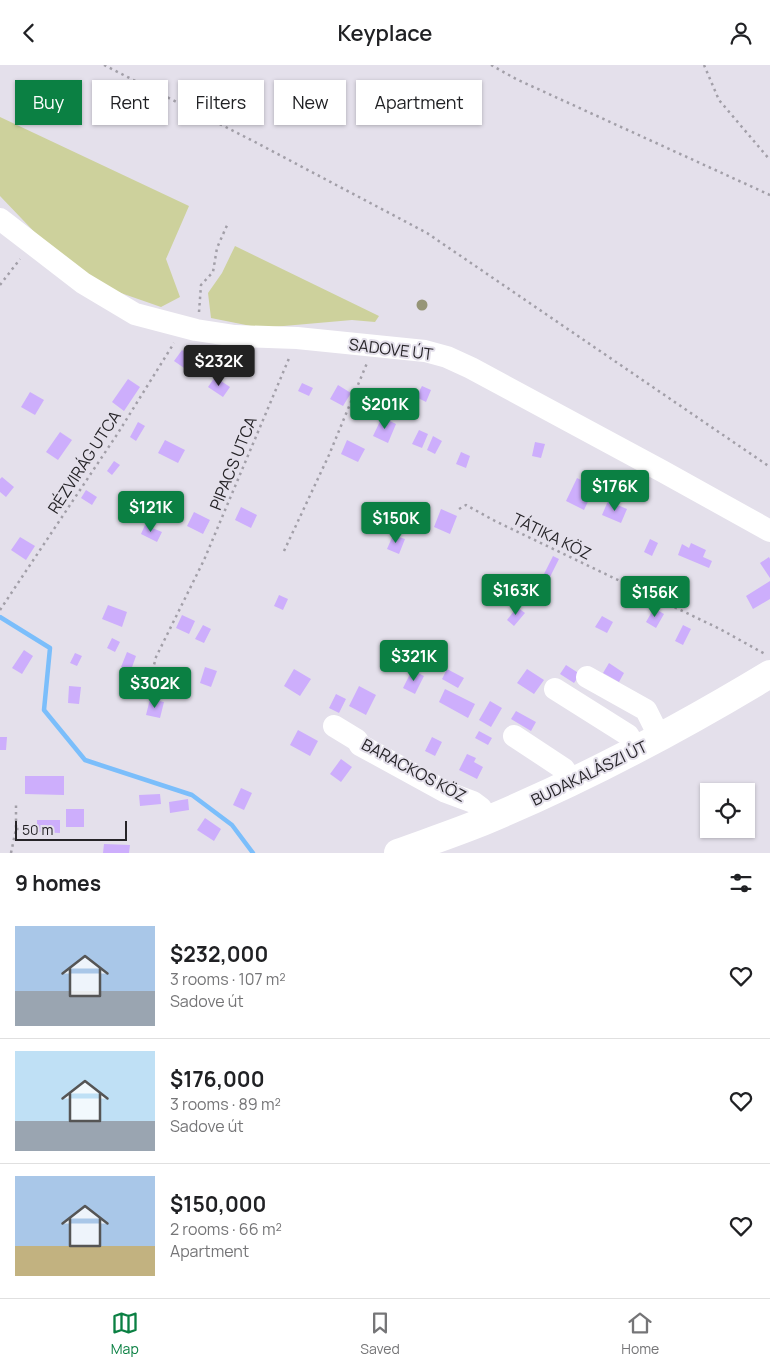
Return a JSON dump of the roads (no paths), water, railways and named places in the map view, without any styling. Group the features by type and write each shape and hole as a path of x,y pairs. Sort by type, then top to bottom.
{"main road":[{"name":"BUDAKALÁSZI ÚT","path":"398,853 486,821 573,782 708,711 770,674"}],"street":[{"name":"SADOVE ÚT","path":"0,219 83,283 135,314 192,329 235,335 297,338 425,351 447,357 471,368 770,531"},
{"path":"554,689 628,735 649,743 646,710 587,677"},
{"name":"BARACKOS KÖZ","path":"334,726 357,740 360,745 446,791 473,802 481,808 486,821"},
{"path":"514,736 564,769 573,782"}],"waterway":[{"path":"0,617 50,648 44,710 85,760 192,795 232,825 253,853"}]}
